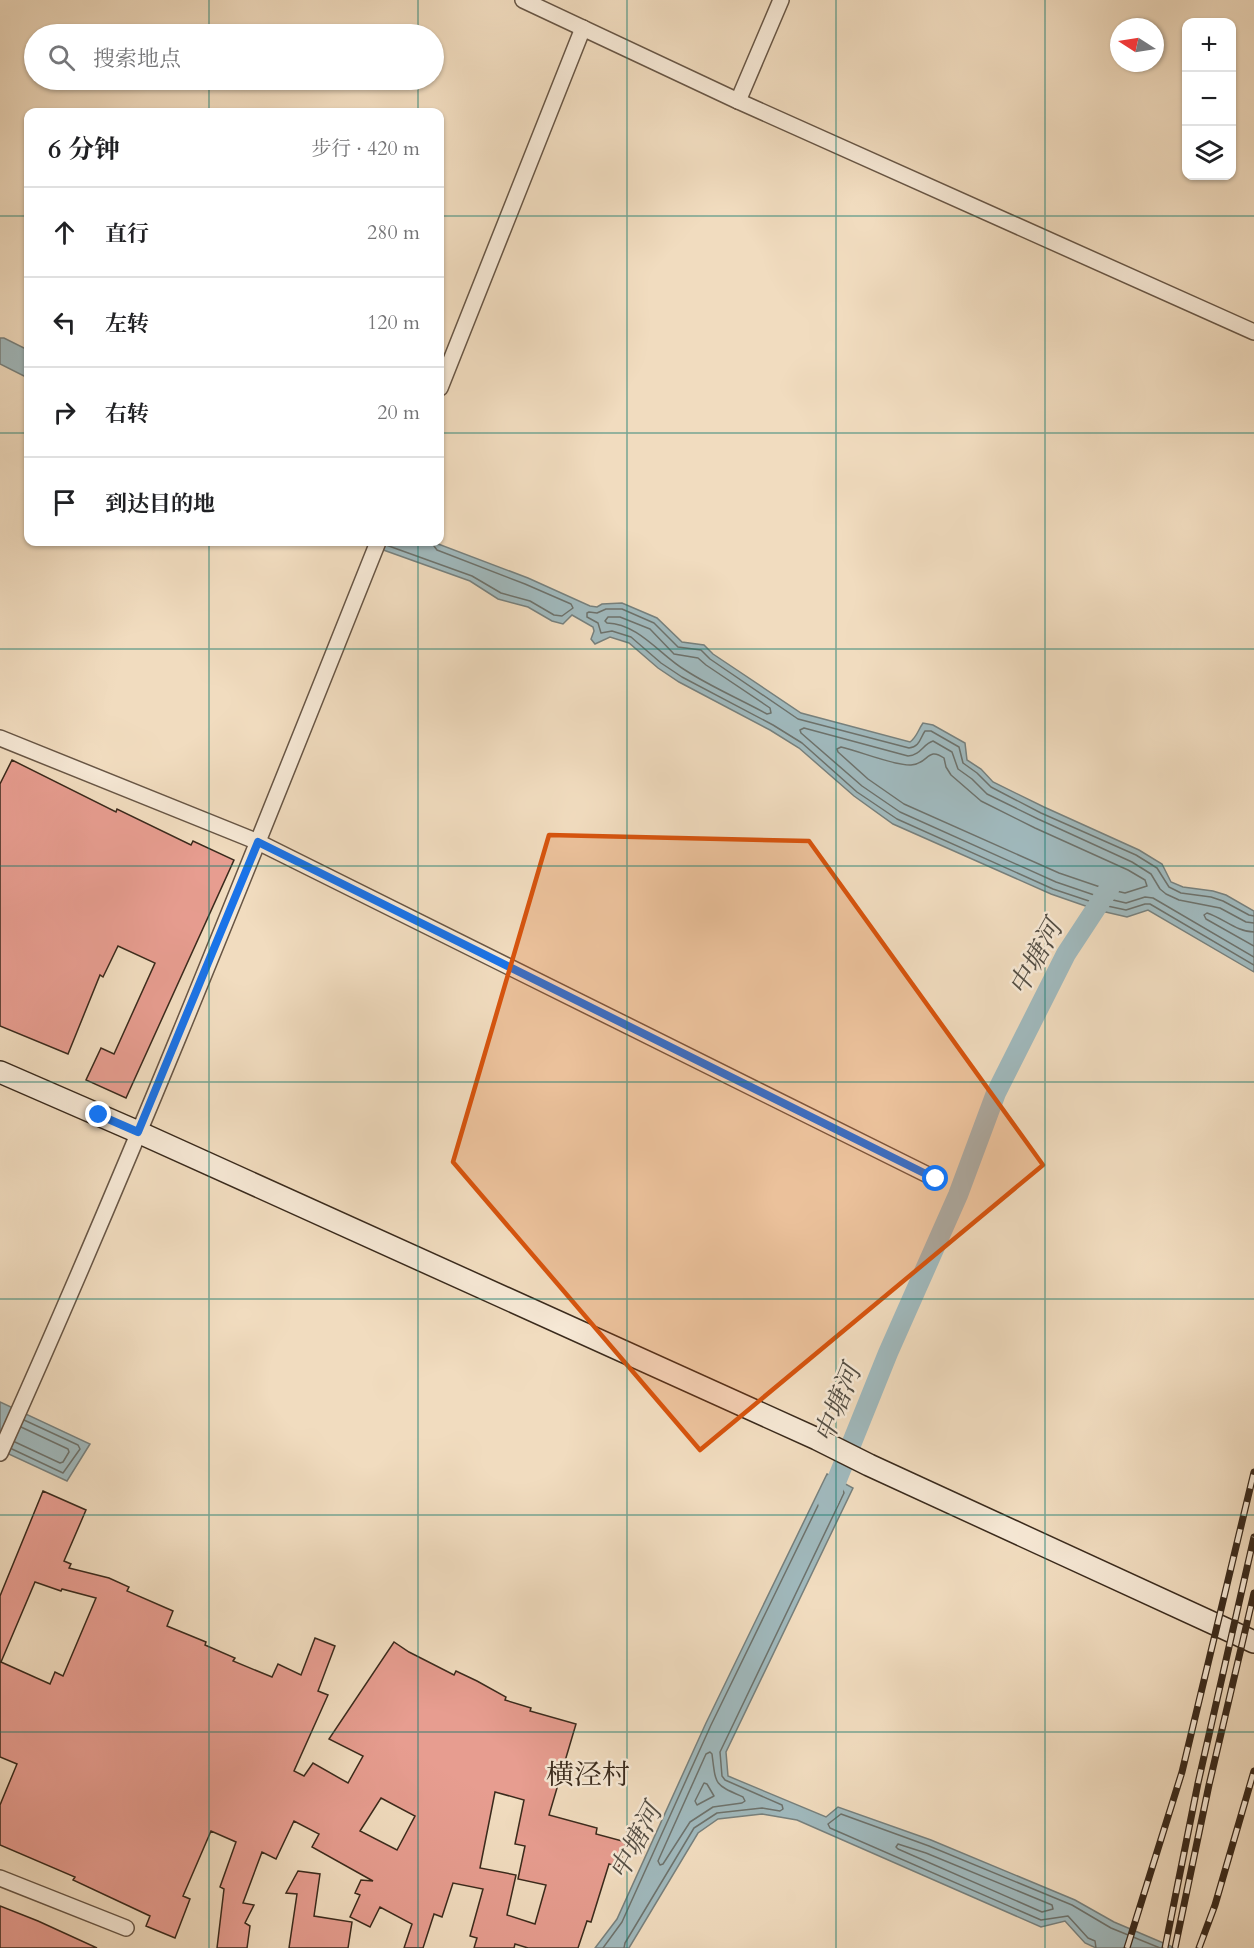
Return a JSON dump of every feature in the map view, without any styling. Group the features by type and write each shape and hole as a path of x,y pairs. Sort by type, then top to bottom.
{"main road":[{"path":"0,1072 138,1132 817,1440 1254,1642"}],"street":[{"path":"523,0 738,101 1254,332"},
{"path":"738,101 781,0"},
{"path":"444,378 583,28"},
{"path":"0,1453 138,1132 258,842 376,546"},
{"path":"0,738 258,842 936,1179"},
{"path":"0,1878 126,1928"}],"highlighted area":[{"path":"549,835 809,841 1043,1165 700,1450 453,1162"}],"water":[{"path":"0,338 24,348 24,376 0,364"},
{"path":"372,546 444,546 528,578 590,606 622,603 657,618 682,642 704,645 713,654 801,713 910,742 923,723 933,725 965,743 967,760 981,769 993,782 1139,850 1162,864 1171,882 1183,887 1226,895 1254,911 1254,972 1148,910 1127,917 1097,910 1051,894 893,824 854,796 799,748 679,682 658,668 629,643 610,637 595,644 591,639 593,627 572,615 563,624 552,621 528,607 498,599 470,581"},
{"path":"0,1402 90,1444 67,1481 0,1450"},
{"path":"827,1474 853,1488 726,1752 728,1776 826,1817 838,1807 931,1840 1075,1900 1114,1922 1175,1948 1096,1948 1085,1943 1065,1921 1041,1927 797,1820 762,1814 718,1819 698,1833 629,1948 595,1948 617,1919 706,1723"}],"building":[{"path":"12,760 116,812 117,809 191,845 193,841 234,860 126,1098 86,1080 101,1048 114,1054 155,963 118,946 103,977 100,975 68,1054 0,1026 0,784"},
{"path":"43,1491 86,1510 64,1561 71,1564 69,1568 109,1578 129,1587 127,1591 173,1611 167,1626 206,1642 205,1645 235,1658 233,1661 272,1677 278,1664 301,1675 315,1638 335,1646 318,1691 328,1695 294,1771 304,1776 313,1763 348,1783 363,1756 329,1739 394,1642 454,1675 456,1671 477,1681 506,1697 505,1700 531,1708 530,1711 576,1724 549,1815 597,1828 596,1834 626,1842 619,1867 609,1864 591,1922 587,1921 578,1948 528,1948 515,1944 514,1948 474,1948 477,1938 470,1936 483,1889 453,1883 442,1917 434,1914 423,1948 404,1948 412,1924 380,1907 370,1927 350,1917 360,1895 355,1893 361,1880 373,1881 312,1847 319,1834 294,1821 276,1859 262,1852 243,1903 254,1905 245,1923 250,1926 247,1948 217,1948 224,1889 220,1887 236,1842 211,1831 183,1896 190,1899 175,1938 146,1926 150,1916 73,1880 75,1877 0,1845 0,1805 17,1764 0,1757 0,1596","holes":["35,1582 61,1591 62,1589 96,1598 63,1676 55,1672 50,1684 1,1662","495,1792 524,1800 515,1844 525,1846 518,1879 546,1885 535,1924 507,1915 516,1875 480,1868","381,1798 415,1816 397,1850 360,1831"]},
{"path":"298,1871 320,1874 314,1916 352,1922 348,1948 289,1948 297,1894 286,1893"},
{"path":"0,1906 38,1921 97,1948 0,1948"}],"waterway":[{"name":"中塘河","path":"828,1502 888,1353 958,1195 996,1093 1066,954 1110,887"}],"railway":[{"path":"1127,1948 1182,1772 1254,1472"},
{"path":"1165,1948 1198,1783 1254,1537"},
{"path":"1175,1948 1209,1785 1254,1593"},
{"path":"1199,1948 1215,1905 1254,1771"}],"district":[{"name":"横泾村","path":"588,1775"}],"route":[{"path":"99,1115 138,1132 258,842 936,1179"}]}
